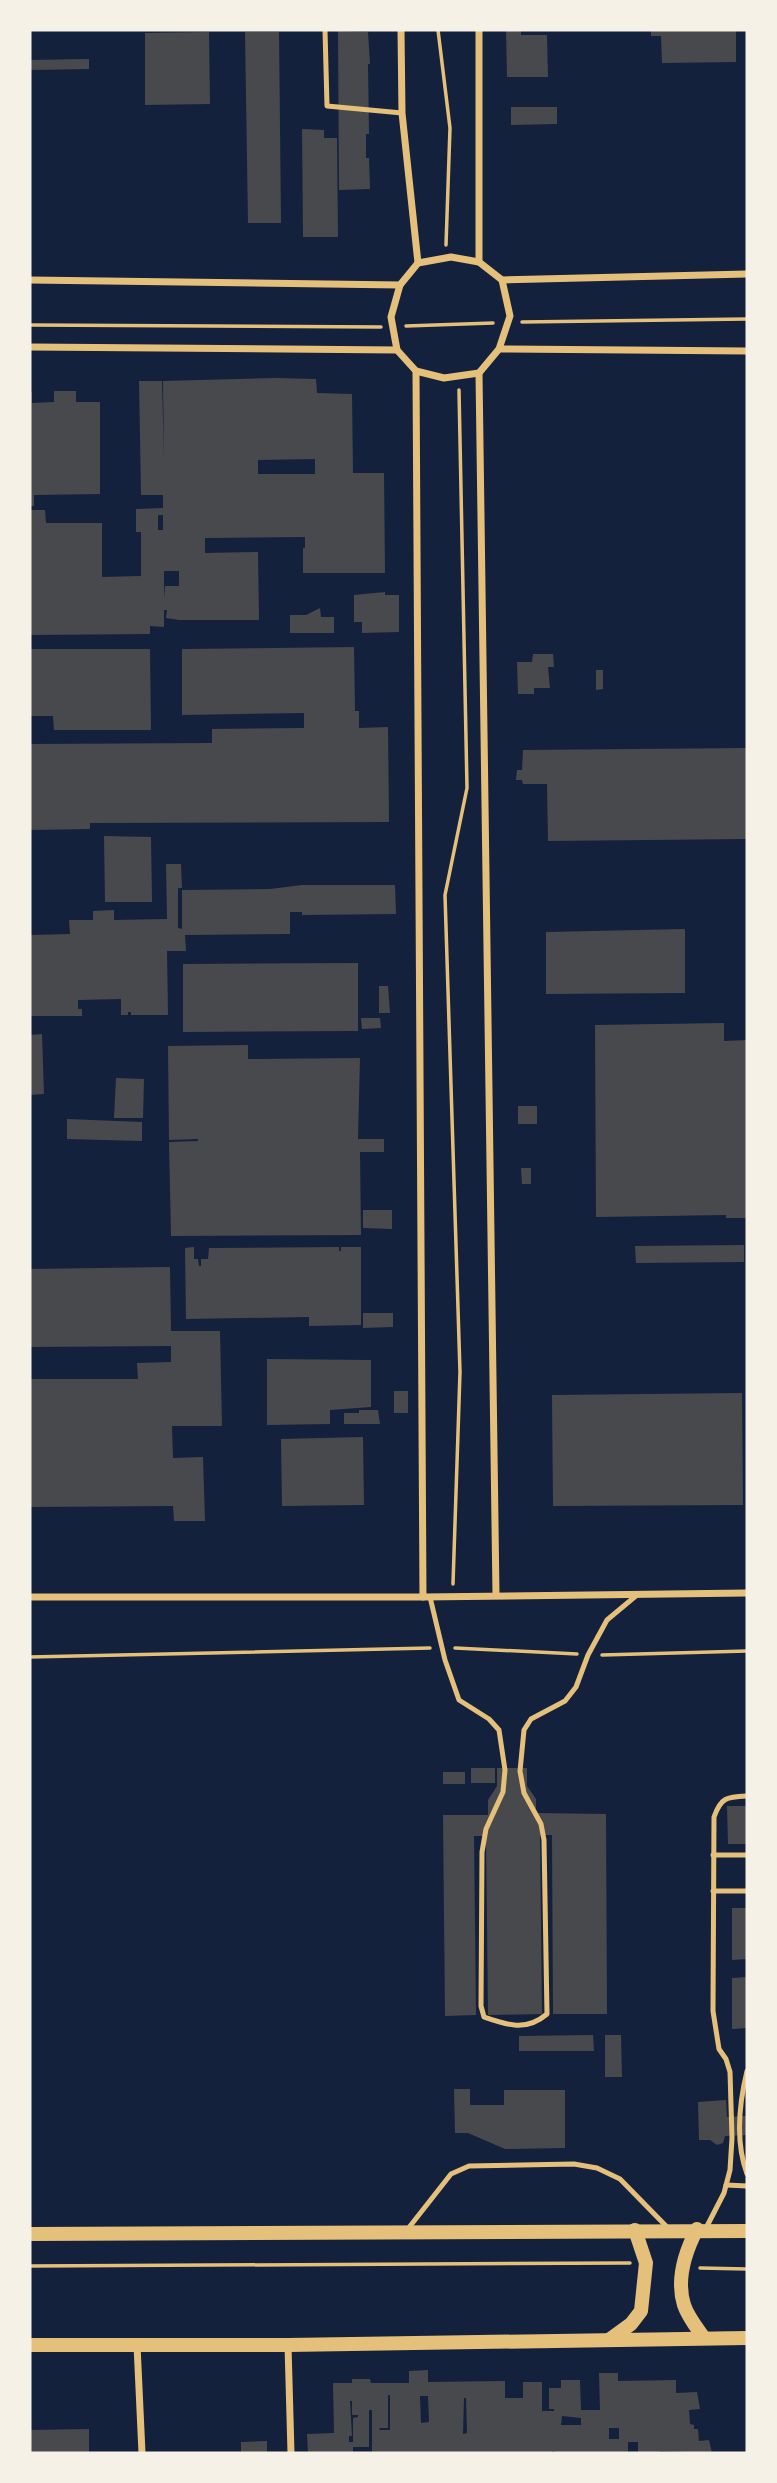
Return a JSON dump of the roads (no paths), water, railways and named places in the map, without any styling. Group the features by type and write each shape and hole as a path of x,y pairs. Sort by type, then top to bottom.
{"main road":[{"path":"609,2340 631,2324 641,2311 646,2263 635,2230"},
{"path":"701,2230 688,2247 683,2266 683,2303 704,2338"},
{"path":"30,2234 747,2231"},
{"path":"30,2345 288,2345 747,2338"}],"street":[{"path":"401,30 402,113 418,263"},
{"path":"479,30 479,262"},
{"path":"479,373 444,378 416,371 397,350 391,317 400,285 418,263 451,257 479,262 502,280 510,316 499,349 479,373 496,1595"},
{"path":"502,280 747,274"},
{"path":"30,280 400,285"},
{"path":"30,347 397,350"},
{"path":"499,349 747,351"},
{"path":"416,371 427,1597"},
{"path":"30,1597 427,1597 639,1592 747,1593"},
{"path":"137,2344 142,2453"},
{"path":"288,2345 291,2453"}],"lane":[{"path":"325,30 327,106 402,113"},
{"path":"427,1597 458,1699 489,1718 499,1730 505,1770 503,1791 486,1829 482,1852 481,2006 484,2017 510,2026 536,2023 547,2014 544,1840 541,1824 524,1793 520,1771 524,1730 531,1719 565,1701 576,1687 588,1655 607,1620 639,1592"},
{"path":"701,2230 726,2185 732,2138 730,2072 719,2049 713,2011 714,1817 719,1804 730,1797 747,1796"},
{"path":"713,1855 747,1855"},
{"path":"713,1891 747,1891"},
{"path":"747,2071 741,2098 740,2137 747,2174"},
{"path":"406,2231 451,2174 469,2166 574,2164 597,2168 620,2179 669,2230"},
{"path":"726,2185 747,2186"}]}
